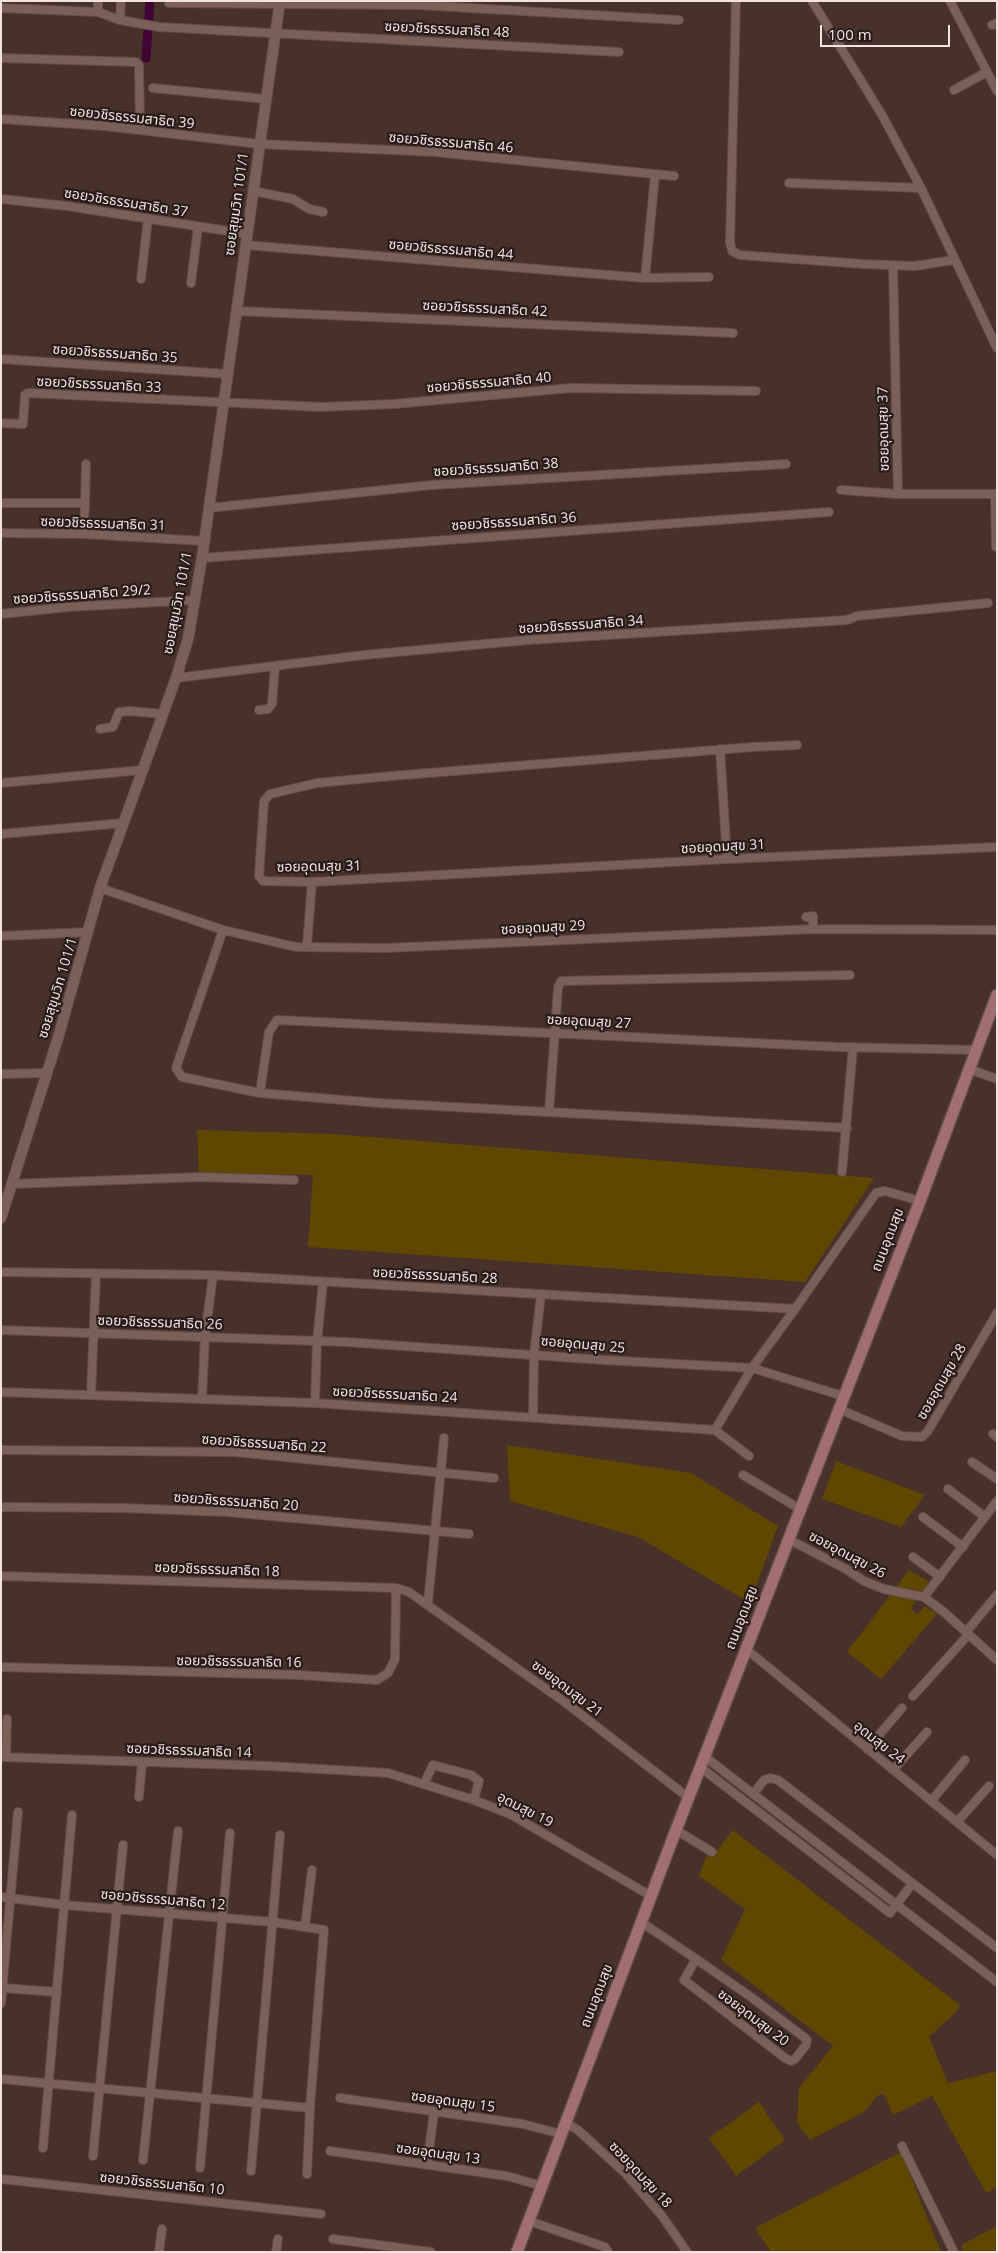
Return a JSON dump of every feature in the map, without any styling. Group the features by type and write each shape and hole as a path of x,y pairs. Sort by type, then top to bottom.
{"main road":[{"name":"ถนนอุดมสุข","path":"518,2252 688,1798 920,1201 997,995"}],"street":[{"path":"98,1 98,12"},
{"path":"120,20 122,1"},
{"path":"736,1 730,242 732,251 740,255 915,266 954,260"},
{"path":"812,1 882,114 921,188 997,348"},
{"path":"950,1 997,91"},
{"path":"169,2 418,5 679,20"},
{"name":"ซอยสุขุมวิท 101/1","path":"2,1215 89,932 100,888 176,678 188,639 196,600 280,3"},
{"name":"ซอยวชิรธรรมสาธิต 48","path":"1,8 98,12 120,20 144,25 275,35 618,52"},
{"path":"1,58 136,62 139,65 140,130"},
{"path":"954,90 987,72"},
{"path":"153,88 266,99"},
{"name":"ซอยวชิรธรรมสาธิต 39","path":"1,119 140,130 260,144"},
{"name":"ซอยวชิรธรรมสาธิต 46","path":"260,144 435,152 674,176"},
{"path":"645,278 655,175"},
{"path":"789,183 921,188"},
{"path":"253,191 294,199 309,209 323,212"},
{"name":"ซอยวชิรธรรมสาธิต 37","path":"1,199 67,206 198,227 246,240"},
{"path":"141,279 148,219"},
{"path":"191,283 198,227"},
{"name":"ซอยวชิรธรรมสาธิต 44","path":"246,240 645,278 709,277"},
{"name":"ซอยอุดมสุข 37","path":"892,265 898,494"},
{"name":"ซอยวชิรธรรมสาธิต 42","path":"236,311 733,333"},
{"name":"ซอยวชิรธรรมสาธิต 35","path":"1,359 228,374"},
{"name":"ซอยวชิรธรรมสาธิต 40","path":"223,404 322,407 394,404 572,388 756,392"},
{"name":"ซอยวชิรธรรมสาธิต 33","path":"1,423 23,425 25,395 28,393 223,404"},
{"path":"83,534 86,464"},
{"name":"ซอยวชิรธรรมสาธิต 38","path":"208,508 432,485 786,464"},
{"path":"841,490 898,494 996,494 996,548"},
{"path":"1,503 85,504"},
{"name":"ซอยวชิรธรรมสาธิต 36","path":"202,558 829,512"},
{"name":"ซอยวชิรธรรมสาธิต 31","path":"1,533 83,534 204,541"},
{"name":"ซอยวชิรธรรมสาธิต 29/2","path":"1,614 68,607 196,600"},
{"name":"ซอยวชิรธรรมสาธิต 34","path":"176,678 364,655 529,640 847,620 857,616 988,603"},
{"path":"259,710 268,709 272,704 275,666"},
{"path":"100,729 113,727 119,712 163,714"},
{"name":"ซอยอุดมสุข 31","path":"797,745 720,749 317,783 270,794 264,801 260,878 263,881 312,882 727,859 997,847"},
{"path":"720,749 727,859"},
{"path":"1,783 142,770"},
{"path":"1,834 123,823"},
{"path":"307,946 312,882"},
{"name":"ซอยอุดมสุข 29","path":"100,888 223,930 287,946 386,948 813,929 997,930"},
{"path":"806,917 812,916 813,929"},
{"path":"223,930 176,1068 182,1077 260,1093 379,1103 847,1128"},
{"path":"1,936 89,932"},
{"path":"549,1112 558,988 561,981 850,975"},
{"name":"ซอยอุดมสุข 27","path":"260,1093 269,1032 277,1020 853,1047 976,1050"},
{"path":"842,1172 853,1047"},
{"path":"969,1070 997,1079"},
{"path":"1,1074 47,1072"},
{"path":"12,1184 200,1177 294,1180"},
{"path":"749,1456 715,1430 752,1368 822,1274 876,1193 885,1191 920,1201"},
{"name":"ซอยวชิรธรรมสาธิต 28","path":"1,1272 213,1275 795,1310"},
{"path":"91,1395 96,1273"},
{"path":"202,1399 205,1336 213,1275"},
{"path":"315,1403 317,1341 323,1282"},
{"path":"533,1416 534,1354 541,1295"},
{"name":"ซอยอุดมสุข 28","path":"839,1409 902,1436 922,1437 928,1430 997,1313"},
{"name":"ซอยวชิรธรรมสาธิต 26","path":"1,1330 317,1341"},
{"name":"ซอยอุดมสุข 25","path":"317,1341 752,1368 843,1396"},
{"name":"ซอยวชิรธรรมสาธิต 24","path":"1,1392 315,1403 533,1416 715,1430"},
{"path":"428,1604 444,1438"},
{"name":"ซอยวชิรธรรมสาธิต 22","path":"1,1450 235,1452 494,1478"},
{"path":"972,1462 997,1479"},
{"path":"742,1474 800,1509"},
{"path":"948,1489 985,1517"},
{"path":"924,1597 997,1501"},
{"name":"ซอยวชิรธรรมสาธิต 20","path":"1,1507 124,1508 227,1512 468,1534"},
{"path":"923,1517 963,1547"},
{"name":"ซอยอุดมสุข 26","path":"788,1539 871,1584 904,1594 924,1597 997,1660"},
{"path":"913,1557 940,1577"},
{"name":"ซอยวชิรธรรมสาธิต 18","path":"1,1576 396,1588 409,1592 428,1604"},
{"name":"ซอยวชิรธรรมสาธิต 16","path":"1,1667 298,1675 377,1680 388,1673 395,1659 396,1588"},
{"path":"914,1696 968,1633 997,1595"},
{"name":"ซอยอุดมสุข 21","path":"428,1604 566,1703 688,1798"},
{"name":"อุดมสุข 24","path":"746,1649 957,1822 995,1850"},
{"path":"867,1749 902,1708"},
{"path":"3,1757 7,1718"},
{"path":"893,1770 927,1732"},
{"name":"ซอยวชิรธรรมสาธิต 14","path":"3,1757 268,1766 376,1772"},
{"path":"932,1800 965,1760"},
{"path":"139,1797 142,1762"},
{"path":"702,1762 751,1792 997,1982"},
{"path":"702,1762 742,1799 890,1913 912,1884"},
{"path":"424,1784 433,1766 471,1776 479,1781 474,1800"},
{"name":"อุดมสุข 19","path":"376,1772 388,1773 424,1784 510,1814 651,1896"},
{"path":"742,1799 764,1780 770,1778 778,1780 997,1948"},
{"path":"957,1822 989,1786"},
{"path":"1,2003 18,1812"},
{"path":"43,2148 72,1815"},
{"path":"143,2160 178,1830"},
{"path":"676,1830 712,1852"},
{"path":"200,2168 230,1833"},
{"path":"251,2171 280,1834"},
{"path":"93,2156 123,1845"},
{"path":"305,1926 312,1870"},
{"name":"ซอยวชิรธรรมสาธิต 12","path":"1,1897 65,1905 169,1912 322,1928 325,1938 310,2108"},
{"name":"ซอยอุดมสุข 20","path":"641,1922 696,1959 805,2038 806,2045 795,2059 791,2061 785,2058 684,1980 696,1959"},
{"path":"2,1988 58,1992"},
{"path":"1,2079 310,2108 307,2174"},
{"name":"ซอยอุดมสุข 15","path":"340,2098 563,2128"},
{"path":"427,2165 434,2112"},
{"name":"ซอยอุดมสุข 18","path":"563,2128 578,2130 624,2173 662,2216 687,2252"},
{"path":"902,2146 954,2252"},
{"name":"ซอยอุดมสุข 13","path":"330,2150 507,2176 542,2186"},
{"name":"ซอยวชิรธรรมสาธิต 10","path":"1,2179 321,2214"},
{"path":"529,2221 606,2250"},
{"path":"159,2252 162,2229"},
{"path":"276,2252 278,2239"},
{"path":"333,2240 431,2252"}],"shaded area":[{"path":"197,1130 334,1134 874,1178 805,1282 308,1247 313,1175 199,1173"},
{"path":"507,1445 691,1473 778,1526 750,1603 638,1537 510,1501"},
{"path":"836,1461 925,1495 901,1527 822,1499"},
{"path":"909,1570 929,1582 911,1608 917,1614 925,1606 937,1614 881,1679 847,1652"},
{"path":"733,1830 960,2005 955,2013 929,2037 948,2083 997,2071 997,2187 986,2193 932,2096 893,2115 884,2094 877,2096 864,2112 810,2140 803,2132 797,2122 799,2088 833,2046 721,1960 745,1909 699,1876 710,1846 717,1851"},
{"path":"759,2102 785,2140 736,2176 709,2138"},
{"path":"901,2152 941,2252 771,2252 755,2228"},
{"path":"997,2226 997,2252 964,2252 961,2245"}],"waterway":[{"path":"146,58 150,1"}]}
